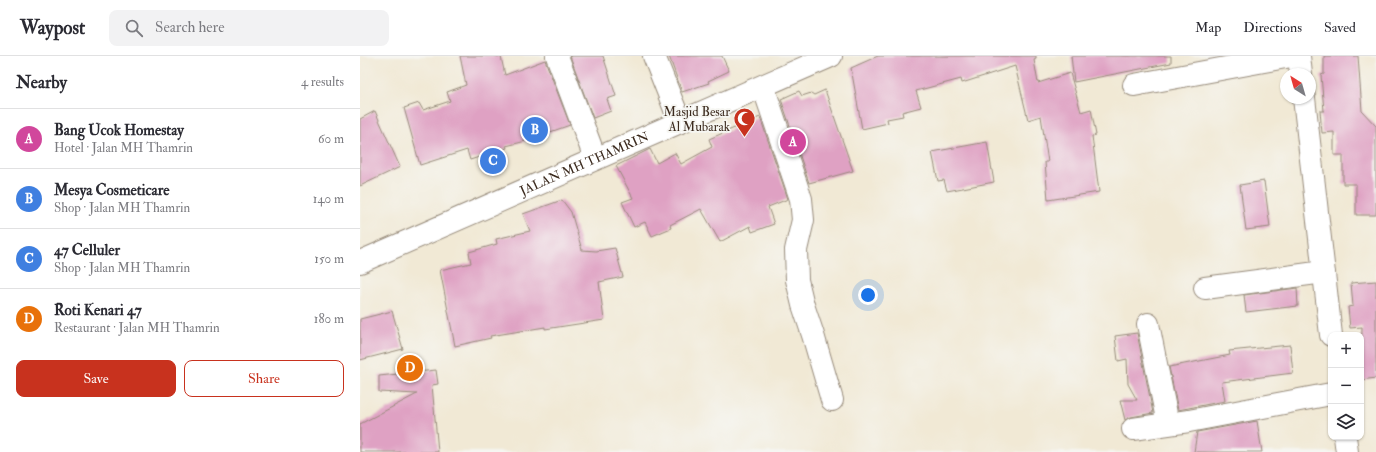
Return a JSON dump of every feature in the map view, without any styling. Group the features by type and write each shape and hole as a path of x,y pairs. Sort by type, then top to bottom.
{"street":[{"path":"556,56 595,158"},
{"path":"654,56 680,122"},
{"name":"JALAN MH THAMRIN","path":"360,262 831,56"},
{"path":"1134,85 1291,56"},
{"path":"1299,56 1300,68"},
{"path":"763,86 802,199 803,220 796,250 797,280 803,305 832,400"},
{"path":"1305,104 1332,332"},
{"path":"1204,288 1324,272"},
{"path":"1148,324 1168,424"},
{"path":"1133,429 1328,395"},
{"path":"1345,440 1347,452"}],"building":[{"path":"460,56 501,57 505,75 545,60 570,125 506,146 507,148 470,160 467,150 420,165 404,108 419,103 423,110 450,101 447,92 466,85"},
{"path":"570,56 603,56 616,96 607,99 611,111 593,118"},
{"path":"669,56 722,56 729,71 708,81 709,83 682,92"},
{"path":"878,56 1036,56 1036,59 1034,60 1038,83 1070,73 1081,112 1091,109 1096,135 1092,136 1099,192 1048,200 1045,162 1048,162 1041,116 1028,120 1015,66 962,83 961,79 916,91 921,107 902,112 903,116 887,119 888,123 862,129 851,68"},
{"path":"1071,56 1171,56 1171,63 1074,82"},
{"path":"1324,56 1358,56 1362,111 1376,126 1376,215 1356,215 1356,184 1343,184 1343,155 1334,155 1334,132 1322,133 1320,111 1324,111 1321,75 1324,74"},
{"path":"825,90 853,171 809,183 781,99 799,91 802,96 811,93 814,95"},
{"path":"375,111 400,167 360,186 360,119"},
{"path":"760,117 788,199 768,207 774,224 752,232 750,226 720,242 701,209 670,225 671,228 652,236 645,222 634,227 622,202 633,198 616,166 650,149 657,163 675,153 681,164 712,147 709,139"},
{"path":"987,142 994,182 947,191 944,180 938,181 932,152"},
{"path":"1264,181 1270,227 1246,230 1240,185"},
{"path":"562,200 571,212 582,250 596,251 615,248 623,277 599,282 604,320 545,329 545,327 490,336 491,338 455,346 440,270 471,263 469,252 497,244 496,239 530,231 523,214"},
{"path":"1376,281 1376,378 1364,380 1364,332 1362,332 1362,327 1350,328 1348,307 1353,306 1351,283"},
{"path":"1297,288 1298,306 1246,312 1244,295"},
{"path":"392,311 403,349 360,360 360,319"},
{"path":"1137,333 1153,413 1131,417 1125,420 1120,400 1137,400 1128,384 1127,359 1118,361 1115,336"},
{"path":"1290,345 1293,373 1222,382 1225,401 1178,410 1169,367 1230,355 1229,351"},
{"path":"436,370 438,384 432,385 438,452 360,452 360,424 417,394 379,392 379,376"},
{"path":"1257,421 1262,452 1194,452 1197,432"}],"place":[{"name":"Mesya Cosmeticare","path":"535,130"},
{"name":"Masjid Besar Al Mubarak","path":"745,138"},
{"name":"Bang Ucok Homestay","path":"793,142"},
{"name":"47 Celluler","path":"493,161"},
{"name":"Roti Kenari 47","path":"410,368"}]}
